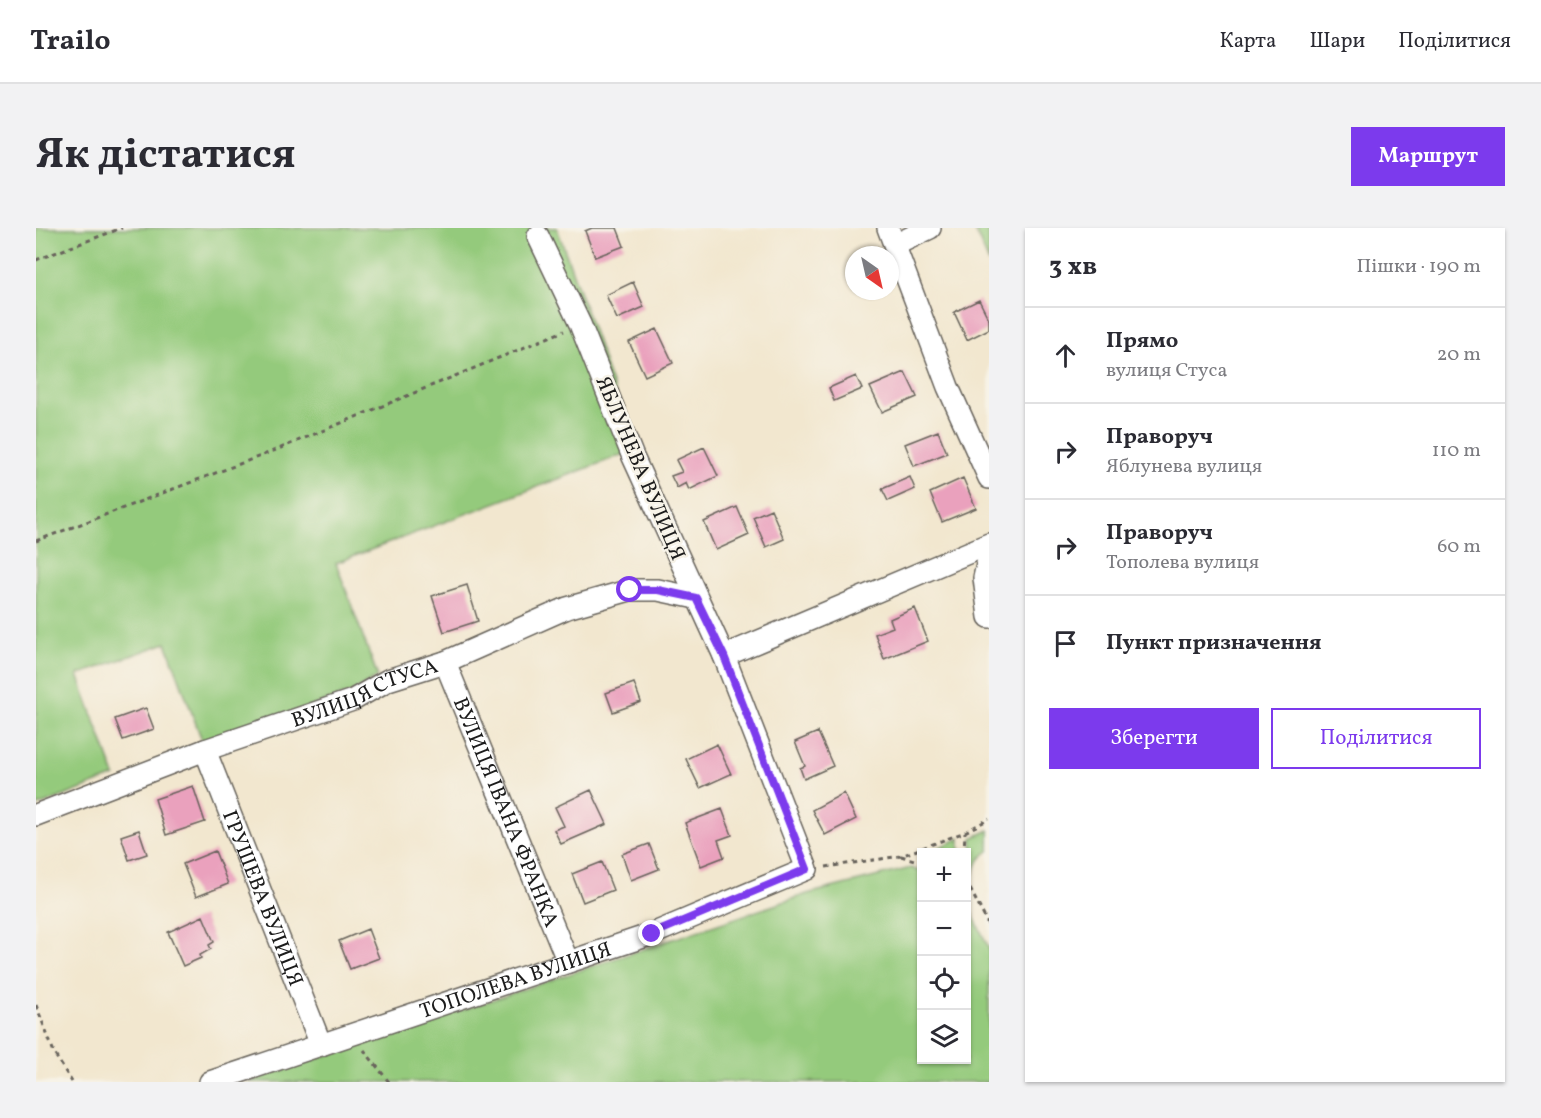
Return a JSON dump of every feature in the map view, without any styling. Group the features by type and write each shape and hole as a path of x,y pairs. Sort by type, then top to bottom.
{"street":[{"path":"930,228 892,236 948,387 989,478"},
{"name":"ЯБЛУНЕВА ВУЛИЦЯ","path":"538,236 580,324 633,457 667,526 696,598 724,656 807,869"},
{"path":"724,656 989,544"},
{"path":"989,555 984,578 989,617"},
{"name":"ВУЛИЦЯ СТУСА","path":"36,815 205,750 353,700 388,680 445,662 567,608 630,590 658,590 696,598"},
{"name":"ВУЛИЦЯ ІВАНА ФРАНКА","path":"445,662 568,962"},
{"name":"ГРУШЕВА ВУЛИЦЯ","path":"205,750 321,1045"},
{"name":"ТОПОЛЕВА ВУЛИЦЯ","path":"210,1082 652,934 807,869"}],"path":[{"path":"36,260 122,228"},
{"path":"36,542 271,452 580,324"},
{"path":"807,869 900,856 964,832 989,819"},
{"path":"964,832 964,848"},
{"path":"900,856 917,861"},
{"path":"971,891 989,926"},
{"path":"36,1005 55,1055 72,1082"},
{"path":"352,1035 389,1082"}],"green space":[{"path":"36,228 557,228 635,450 336,563 378,677 350,693 203,743 166,643 78,675 115,776 36,807"},
{"path":"974,228 989,228 989,263"},
{"path":"989,830 989,851 978,861 974,875 972,838"},
{"path":"960,838 960,848 938,848"},
{"path":"911,868 917,870 917,1064 971,1064 971,911 989,948 989,1082 248,1082 807,894"}],"building":[{"path":"592,228 617,228 624,246 595,257 585,231"},
{"path":"633,282 644,307 617,319 606,295"},
{"path":"979,300 989,320 989,329 967,340 954,312"},
{"path":"657,329 673,363 645,376 629,342"},
{"path":"905,372 917,397 882,412 870,387"},
{"path":"856,376 862,389 834,401 829,388"},
{"path":"938,431 947,453 914,466 905,444"},
{"path":"704,447 718,476 689,490 686,483 677,488 671,476 682,472 676,460"},
{"path":"910,477 915,489 888,501 882,489"},
{"path":"963,478 976,508 942,522 930,493"},
{"path":"737,507 749,535 716,550 704,522"},
{"path":"771,509 784,539 766,547 753,517"},
{"path":"467,585 478,621 444,632 432,596"},
{"path":"915,608 928,641 884,659 875,634 893,627 890,619"},
{"path":"634,683 641,702 613,712 606,693"},
{"path":"146,708 154,729 123,740 115,719"},
{"path":"818,732 833,766 804,779 800,768 805,766 795,742"},
{"path":"717,744 731,774 700,788 686,759"},
{"path":"193,786 205,822 166,835 155,799"},
{"path":"591,790 607,824 561,844 554,830 564,826 555,807"},
{"path":"844,793 856,819 825,835 812,810"},
{"path":"722,809 732,835 718,840 724,857 701,866 685,823"},
{"path":"139,830 147,854 129,860 121,836"},
{"path":"649,844 659,869 631,880 622,854"},
{"path":"215,851 228,884 196,897 183,864"},
{"path":"602,862 613,890 583,902 572,874"},
{"path":"203,916 214,942 209,945 211,949 200,955 201,958 183,966 168,932"},
{"path":"368,929 379,958 350,969 339,941"}],"route":[{"path":"630,590 658,590 696,598 724,656 807,869 652,934"}]}
